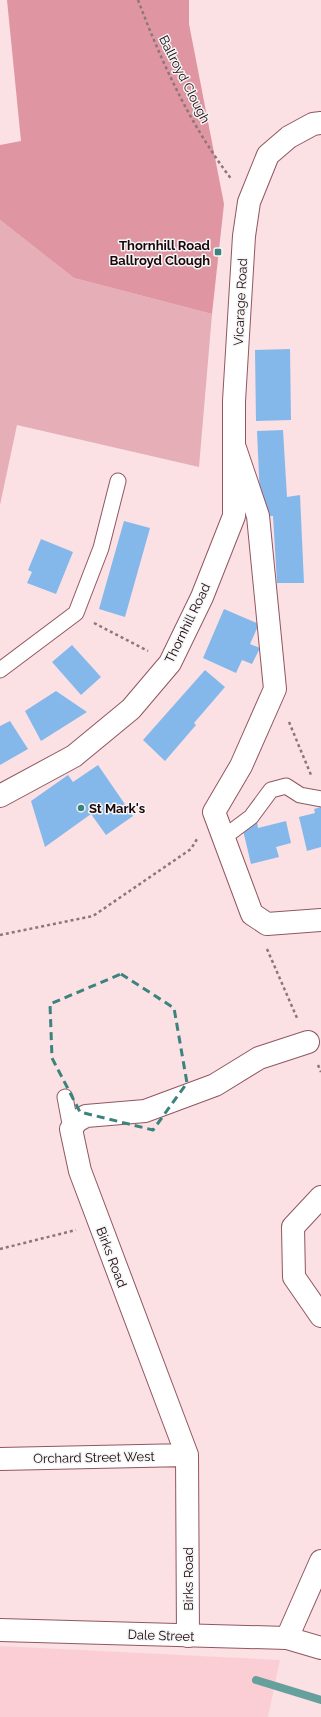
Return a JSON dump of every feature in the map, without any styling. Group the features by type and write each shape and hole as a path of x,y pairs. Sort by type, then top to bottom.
{"street":[{"name":"Vicarage Road","path":"234,516 234,401 242,259 249,202 268,155 289,137 313,124 321,123"},
{"path":"234,446 258,516 275,689 241,766 214,812 252,914 267,924 321,920"},
{"name":"Thornhill Road","path":"0,796 74,756 131,709 170,663 202,597 234,516"},
{"path":"70,1129 77,1121 86,1116 145,1111 216,1085 260,1058 308,1042"},
{"name":"Birks Road","path":"70,1129 80,1171 99,1224 187,1454 188,1636"},
{"path":"321,1197 293,1227 294,1276 321,1316"},
{"name":"Orchard Street West","path":"0,1459 187,1454"},
{"path":"287,1638 321,1561"},
{"name":"Dale Street","path":"0,1630 287,1638 321,1648"}],"lane":[{"path":"0,670 76,613 101,548 118,481"},
{"path":"223,838 251,817 271,790 286,786 300,795 321,799"},
{"path":"65,1097 70,1129"}],"path":[{"name":"Ballroyd Clough","path":"138,0 157,51 186,110 226,173 249,202"},
{"path":"76,613 170,663"},
{"path":"275,689 311,775 316,774"},
{"path":"0,935 93,916 191,849 214,812"},
{"path":"252,914 321,1072"},
{"path":"0,1249 99,1224"}],"highlighted area":[{"path":"121,974 174,1008 187,1083 153,1130 80,1112 52,1058 50,1004"}],"shaded area":[{"path":"7,0 189,0 189,24 224,204 212,314 74,278 0,220 0,145 21,141"},
{"path":"0,220 74,278 212,314 199,467 17,425 0,505"},
{"path":"0,1646 280,1660 268,1717 0,1717"}],"building":[{"path":"290,349 291,420 256,421 255,350"},
{"path":"283,430 287,497 300,495 304,583 277,583 273,516 265,516 260,499 257,431"},
{"path":"124,521 150,528 125,617 99,609"},
{"path":"41,539 73,552 56,594 27,583 32,572 28,570"},
{"path":"224,609 259,624 250,644 260,648 252,664 242,660 236,673 203,658"},
{"path":"72,645 101,677 81,695 52,662"},
{"path":"205,670 225,687 194,723 196,725 165,761 143,740"},
{"path":"56,691 87,712 41,741 25,711"},
{"path":"10,721 28,749 0,765 0,726"},
{"name":"St Mark's","path":"98,765 133,816 106,835 91,814 45,847 31,801 68,775 73,782"},
{"path":"321,807 321,847 307,851 299,817 315,813 314,809"},
{"path":"286,821 291,843 276,847 279,857 251,864 242,826 257,822 258,828"}],"waterway":[{"path":"256,1680 321,1700"}],"place":[{"name":"Thornhill Road Ballroyd Clough","path":"218,252"},
{"name":"St Mark's","path":"81,808"}]}
